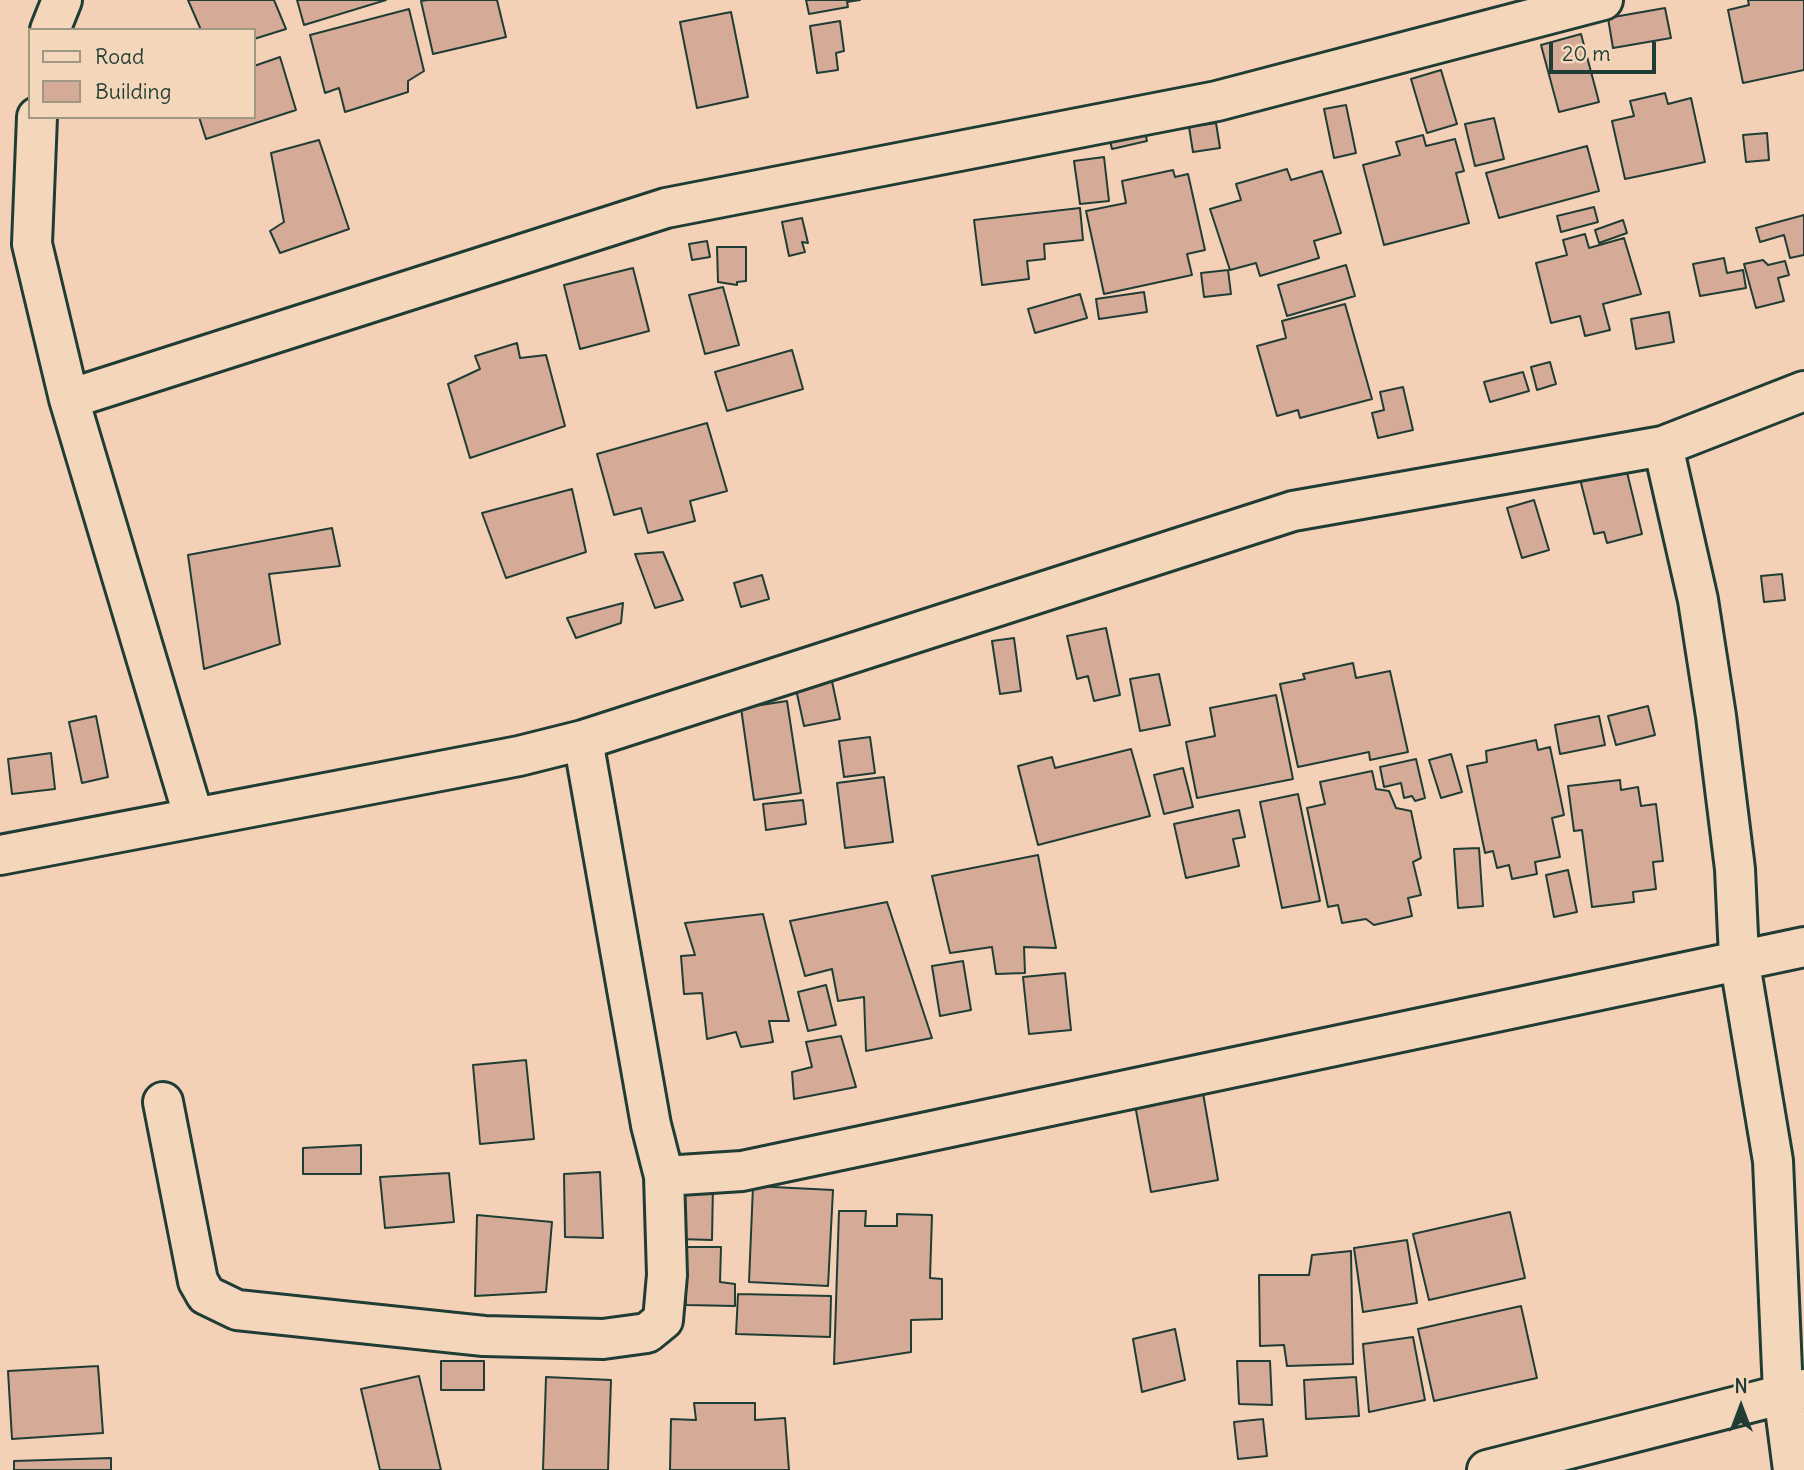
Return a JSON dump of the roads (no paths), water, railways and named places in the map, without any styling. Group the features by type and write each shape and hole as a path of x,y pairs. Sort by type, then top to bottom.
{"street":[{"path":"51,28 62,0"},
{"path":"69,398 666,208 1217,101 1603,0"},
{"path":"37,119 32,244 69,398 194,818"},
{"path":"0,855 519,756 583,740 1293,510 1663,446 1804,391"},
{"path":"1663,446 1698,600 1714,703 1735,869 1739,958 1773,1161 1793,1391 1793,1470"},
{"path":"163,1102 198,1281 206,1295 237,1310 484,1336 603,1339 647,1333 663,1320 667,1275 664,1176 651,1125 583,740"},
{"path":"664,1176 742,1171 1739,958 1804,947"},
{"path":"1487,1470 1793,1391"}]}
